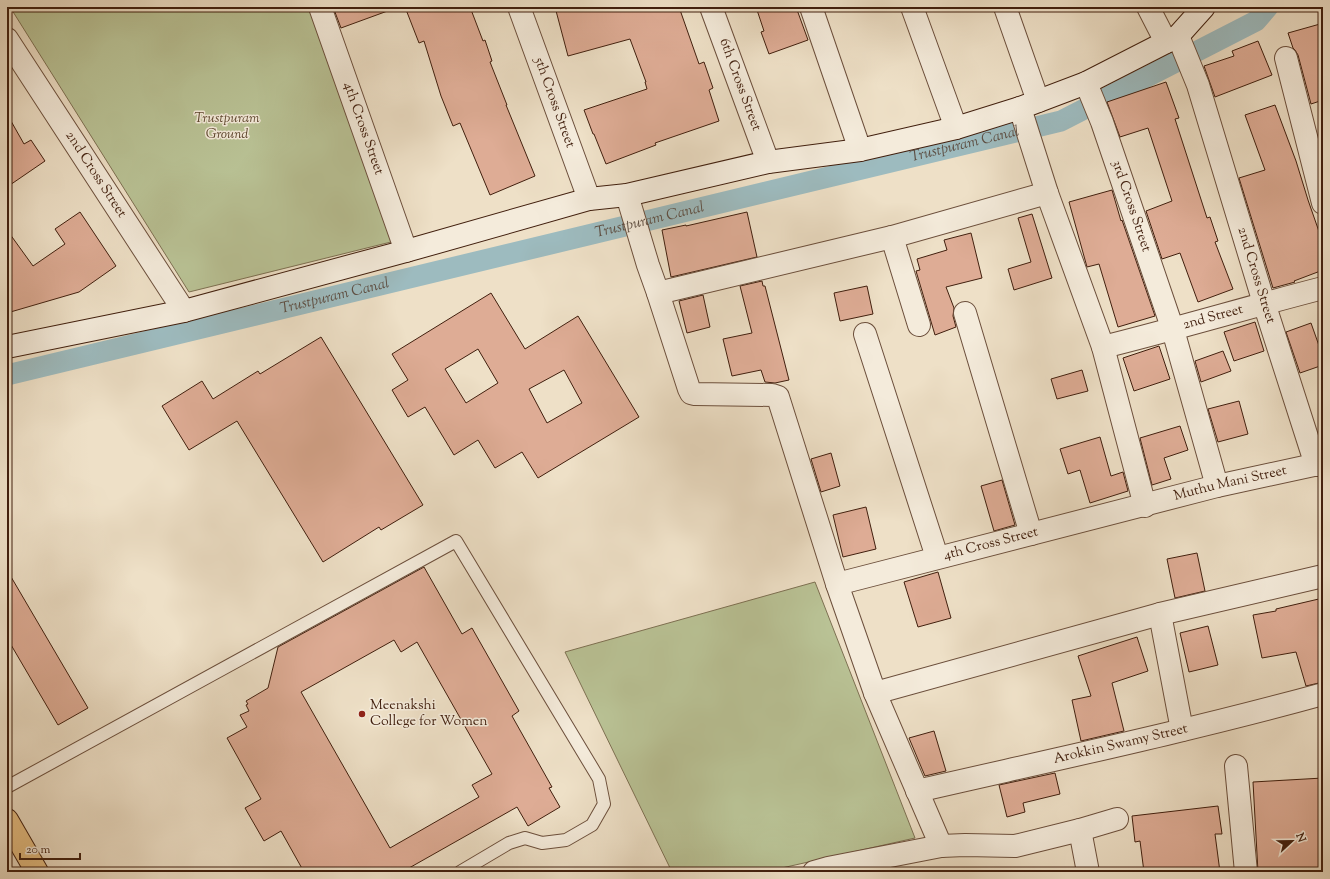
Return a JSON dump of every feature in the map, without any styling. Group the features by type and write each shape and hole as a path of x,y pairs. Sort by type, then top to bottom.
{"main road":[{"path":"7,820 36,872"}],"street":[{"name":"4th Cross Street","path":"320,7 406,251"},
{"name":"5th Cross Street","path":"519,7 589,198"},
{"name":"6th Cross Street","path":"711,7 768,162"},
{"path":"811,7 860,150"},
{"path":"912,7 956,128"},
{"path":"1005,7 1029,104 1036,159 1103,347 1145,506"},
{"name":"2nd Cross Street","path":"1148,7 1172,39 1198,85 1264,303 1320,464"},
{"path":"7,347 184,311 406,251 589,198 628,195 768,162 860,150 956,128 1086,83 1172,39 1202,8"},
{"name":"2nd Cross Street","path":"7,39 184,311"},
{"path":"1286,58 1323,203"},
{"name":"3rd Cross Street","path":"1086,83 1102,122 1173,330 1217,486"},
{"path":"658,293 892,237 1047,193"},
{"path":"628,195 648,265 691,393 772,395 778,397 837,584 874,693 941,846"},
{"path":"892,237 919,325"},
{"name":"2nd Street","path":"1103,347 1173,330 1264,303 1323,288"},
{"path":"965,313 1031,534"},
{"path":"865,334 937,558"},
{"name":"Muthu Mani Street","path":"1145,506 1217,486 1320,464"},
{"name":"4th Cross Street","path":"837,584 1145,506"},
{"path":"874,693 1160,614 1323,576"},
{"path":"1160,614 1182,730"},
{"name":"Arokkin Swamy Street","path":"917,791 1182,730 1323,694"},
{"path":"1236,766 1246,872"},
{"path":"814,872 828,868 886,865 941,846 1015,846 1117,819"},
{"path":"1080,830 1088,872"}],"lane":[{"path":"7,787 456,541 599,779 604,804 592,825 566,840 542,843 525,838 509,843 460,872"}],"green space":[{"name":"Trustpuram Ground","path":"10,7 311,7 395,241 189,292"},
{"path":"815,582 915,838 764,872 672,872 565,652"}],"building":[{"path":"333,7 393,7 393,9 341,28"},
{"path":"405,7 470,7 483,41 485,40 492,61 490,62 535,176 490,195 460,123 453,126 441,96 424,41 419,43"},
{"path":"555,7 679,7 699,64 704,62 713,88 709,90 719,121 655,143 656,145 606,164 584,110 647,89 646,82 630,39 568,56"},
{"path":"756,7 796,7 808,40 769,54 761,32 764,31"},
{"path":"1320,24 1323,34 1323,100 1311,104 1298,55 1293,48 1288,33"},
{"path":"1258,41 1272,75 1215,97 1204,66 1234,56 1232,51"},
{"path":"1166,82 1179,118 1175,119 1207,218 1210,217 1218,241 1215,242 1233,289 1198,302 1180,253 1162,259 1146,211 1172,201 1148,128 1120,137 1107,102"},
{"path":"1275,105 1296,161 1323,243 1323,270 1294,281 1295,282 1273,288 1239,178 1265,170 1245,115"},
{"path":"7,114 24,144 31,140 45,161 7,187"},
{"path":"1112,190 1121,221 1122,220 1155,316 1118,327 1099,264 1087,267 1069,202"},
{"path":"80,212 116,266 79,292 7,313 7,230 33,266 65,244 55,229"},
{"path":"747,212 757,257 671,277 662,230"},
{"path":"1032,214 1052,278 1014,290 1008,269 1031,262 1018,218"},
{"path":"971,233 982,278 946,287 954,308 953,316 956,327 935,335 916,271 920,270 917,259 947,250 944,240"},
{"path":"762,281 763,286 765,286 789,380 775,383 765,382 761,370 732,376 723,339 752,333 740,286"},
{"path":"867,286 873,314 840,321 834,293"},
{"path":"491,293 525,349 578,316 639,417 538,478 522,452 495,468 478,440 454,455 425,407 408,417 392,390 408,380 392,354","holes":["478,349 498,383 466,403 445,369","564,370 582,403 547,423 529,389"]},
{"path":"703,295 710,327 687,333 679,301"},
{"path":"1255,322 1264,351 1234,361 1224,332"},
{"path":"1311,323 1323,357 1323,365 1300,373 1286,332"},
{"path":"321,337 423,505 381,530 379,527 323,562 237,421 189,450 162,406 202,381 213,399 258,371 260,374"},
{"path":"1159,346 1170,379 1134,391 1123,358"},
{"path":"1223,351 1231,371 1201,382 1195,361"},
{"path":"1082,370 1088,391 1057,399 1051,379"},
{"path":"1239,401 1248,434 1218,442 1208,409"},
{"path":"1180,426 1188,450 1164,458 1171,479 1152,485 1140,438"},
{"path":"1100,437 1111,476 1123,472 1128,491 1090,503 1080,470 1068,474 1060,449"},
{"path":"831,453 840,486 821,492 811,459"},
{"path":"1002,480 1015,525 994,531 981,486"},
{"path":"866,507 876,549 843,557 833,515"},
{"path":"1197,553 1205,591 1175,598 1167,559"},
{"path":"424,567 462,634 472,628 519,711 512,716 552,787 549,788 560,807 528,826 517,807 402,872 304,872 281,831 264,841 245,808 261,799 227,738 247,727 240,715 249,711 246,701 268,688 278,647","holes":["394,640 401,652 417,642 492,774 472,785 479,797 390,848 301,692"]},
{"path":"7,570 88,708 58,725 7,638"},
{"path":"938,572 951,618 918,627 904,582"},
{"path":"1323,598 1323,682 1306,686 1296,652 1262,658 1253,615 1276,611 1276,609"},
{"path":"1208,626 1218,665 1189,672 1180,633"},
{"path":"1137,637 1148,671 1112,683 1124,731 1081,741 1072,700 1091,696 1078,656"},
{"path":"934,731 946,771 925,776 909,738"},
{"path":"1055,773 1060,794 1023,803 1025,812 1007,817 999,785"},
{"path":"1323,778 1323,872 1258,872 1253,782"},
{"path":"1218,806 1222,834 1215,834 1220,872 1144,872 1140,841 1135,842 1132,816"}],"waterway":[{"name":"Trustpuram Canal","path":"7,375 1061,121 1256,21 1268,7"}],"place":[{"name":"Meenakshi College for Women","path":"362,714"}]}
